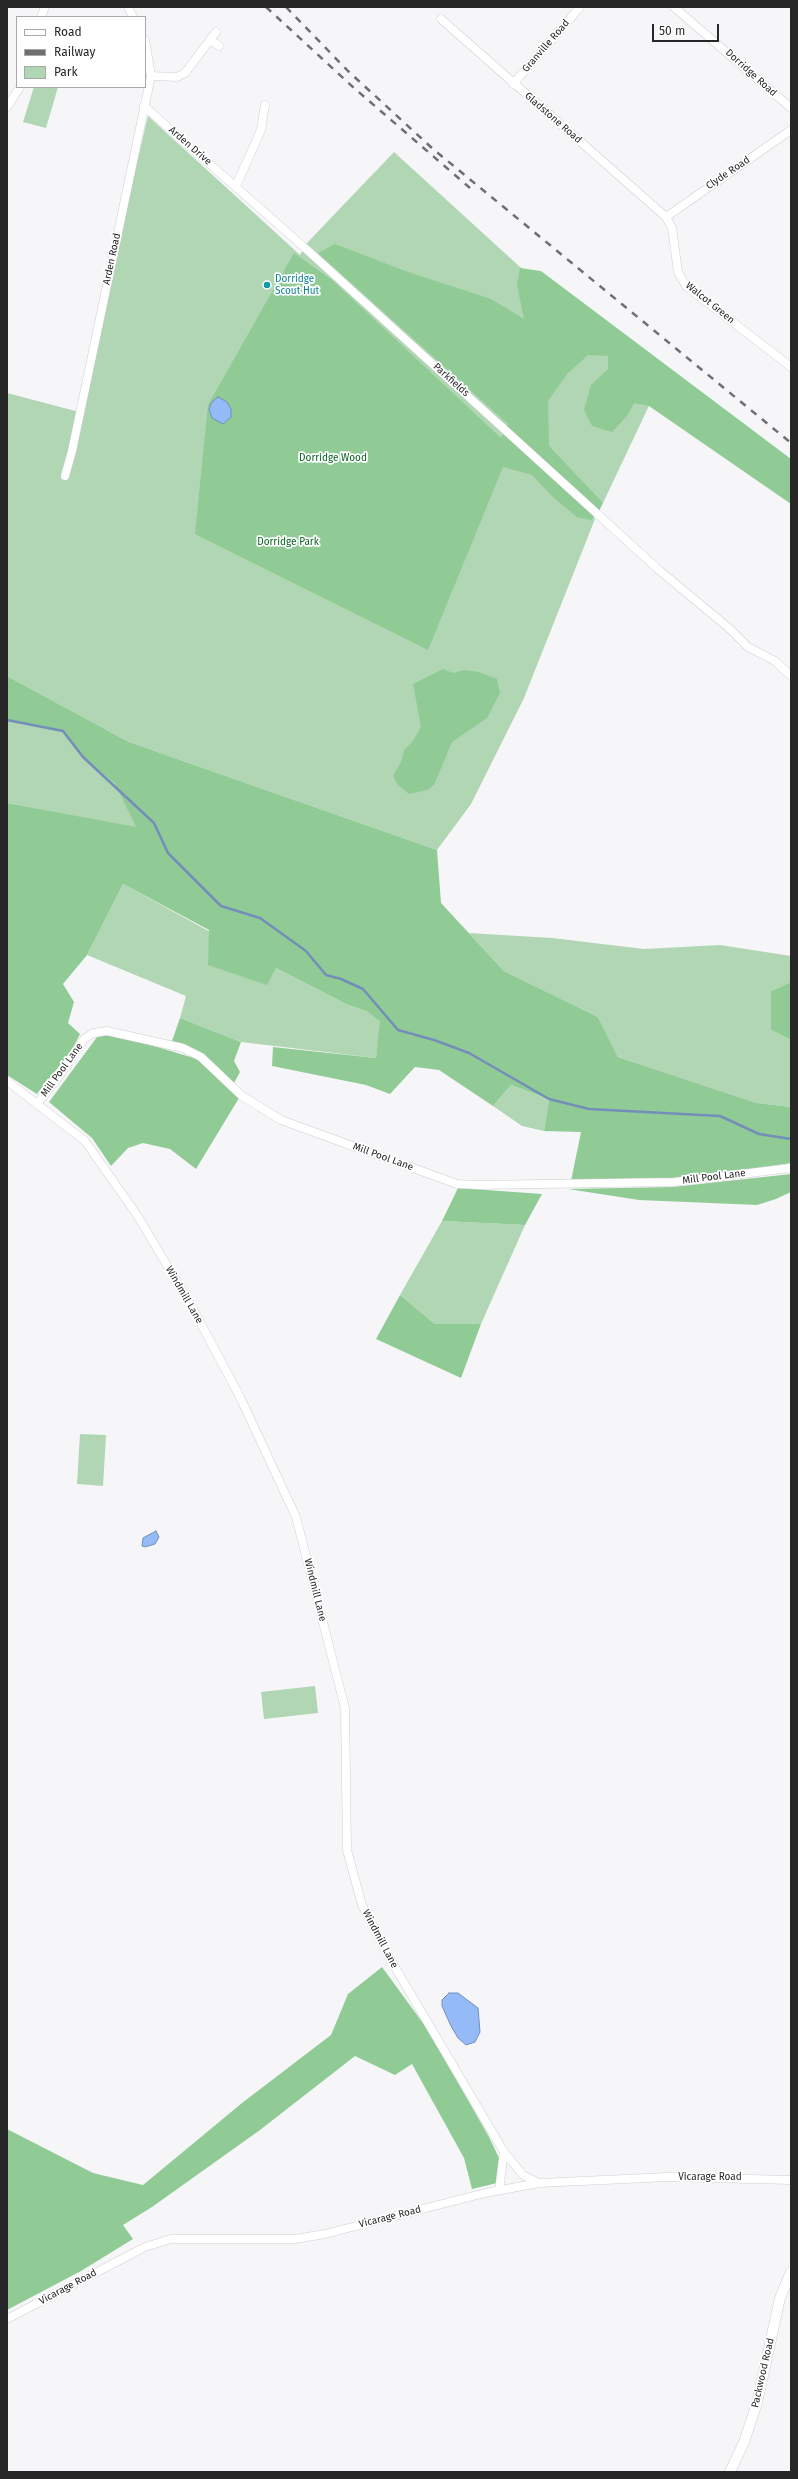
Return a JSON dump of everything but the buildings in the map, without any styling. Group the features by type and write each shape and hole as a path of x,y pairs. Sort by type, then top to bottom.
{"street":[{"path":"128,7 132,16"},
{"name":"Granville Road","path":"513,84 580,7"},
{"name":"Dorridge Road","path":"674,7 791,108"},
{"name":"Gladstone Road","path":"441,19 513,84 666,216"},
{"path":"151,76 177,77 185,73 216,32"},
{"path":"210,40 219,46"},
{"name":"Arden Road","path":"65,476 72,451 151,76 146,46"},
{"path":"7,107 19,88"},
{"path":"236,186 261,130 265,105"},
{"name":"Arden Drive","path":"144,106 305,248"},
{"name":"Clyde Road","path":"666,216 791,130"},
{"name":"Walcot Green","path":"666,216 672,228 678,272 686,286 791,367"},
{"name":"Parkfields","path":"305,248 596,514 751,648 784,667 791,676"},
{"name":"Mill Pool Lane","path":"38,1103 60,1076 84,1039 93,1033 107,1031 184,1048 201,1057 242,1096 281,1120 457,1184 674,1182 791,1168"},
{"name":"Windmill Lane","path":"7,1081 38,1103 85,1141 137,1215 192,1307 240,1397 296,1517 345,1708 347,1850 362,1905 385,1950 504,2152 523,2175 538,2183"},
{"path":"500,2190 504,2152"},
{"name":"Vicarage Road","path":"7,2319 145,2247 171,2239 295,2239 325,2234 500,2190 538,2183 668,2176 791,2180"},
{"name":"Packwood Road","path":"730,2472 744,2442 757,2403 780,2298 791,2272"}],"green space":[{"path":"34,88 58,88 46,128 23,122"},
{"name":"Dorridge Park","path":"148,116 300,255 307,243 394,152 656,391 603,503 504,433 595,519 524,698 471,804 437,850 129,742 7,676 7,393 83,413 116,251"},
{"name":"Dorridge Wood","path":"335,244 405,271 491,299 524,319 517,285 520,268 541,271 791,459 791,504 649,406 634,403 627,416 612,432 592,426 584,410 591,385 608,369 608,356 588,355 567,374 548,401 549,446 603,503 598,513 591,520 577,517 553,497 532,475 503,467 428,650 195,534 208,405 294,253 332,280 501,438 508,424 318,253"},
{"path":"443,669 453,673 464,670 478,672 497,679 500,693 487,718 452,742 434,785 427,790 409,794 398,785 393,776 401,762 404,750 413,741 421,727 413,684"},
{"path":"7,676 129,742 437,850 441,903 504,971 598,1017 618,1057 757,1103 791,1107 791,1163 674,1180 571,1181 581,1132 544,1131 549,1099 511,1085 493,1106 439,1070 415,1067 390,1094 366,1085 272,1066 273,1047 376,1058 380,1021 366,1011 348,1005 276,968 267,985 208,965 209,930 123,884 87,955 63,984 74,1002 68,1023 80,1034 72,1050 37,1094 7,1075 7,803 136,827 115,784 83,757 63,731 7,720"},
{"path":"7,720 63,731 83,757 115,784 137,828 7,803"},
{"path":"123,884 276,968 348,1005 366,1011 381,1021 376,1058 241,1042 180,1018 186,996 87,955"},
{"path":"469,933 552,938 644,949 720,945 791,956 791,982 771,991 771,1030 791,1040 791,1107 757,1103 618,1057 598,1017 504,971"},
{"path":"791,982 791,1040 771,1030 771,991"},
{"path":"180,1018 241,1042 234,1061 240,1072 234,1083 198,1051 172,1041"},
{"path":"110,1035 121,1036 197,1059 239,1098 196,1169 170,1149 143,1143 128,1148 111,1166 92,1138 49,1102 97,1037"},
{"path":"511,1085 549,1099 544,1131 522,1126 493,1106"},
{"path":"791,1174 791,1192 757,1205 639,1200 568,1189 673,1187"},
{"path":"458,1188 542,1194 525,1225 442,1221"},
{"path":"442,1221 525,1225 481,1324 435,1324 400,1295"},
{"path":"400,1295 435,1324 481,1324 461,1378 376,1339"},
{"path":"80,1434 106,1435 103,1486 77,1484"},
{"path":"315,1686 318,1713 264,1719 261,1692"},
{"path":"382,1967 428,2030 489,2137 499,2158 497,2183 472,2189 464,2158 412,2064 395,2075 355,2056 260,2130 152,2207 123,2225 133,2239 81,2271 7,2310 7,2129 93,2173 143,2185 242,2103 331,2035 348,1994"}],"water":[{"path":"218,397 227,402 231,409 231,417 223,424 212,418 209,409 212,402"},
{"path":"156,1531 159,1537 155,1544 145,1547 142,1546 143,1538"},
{"path":"449,1993 458,1993 478,2008 480,2032 475,2042 466,2045 458,2038 451,2026 442,2006 442,2000"}],"waterway":[{"path":"7,720 63,731 83,757 154,823 168,853 221,906 260,918 306,951 326,975 341,979 363,989 398,1030 434,1040 469,1053 549,1099 589,1109 720,1116 759,1134 791,1139"}],"railway":[{"path":"266,7 354,88 470,188"},
{"path":"286,7 348,71 433,149 791,443"}],"place":[{"name":"Dorridge Scout Hut","path":"267,285"}]}
